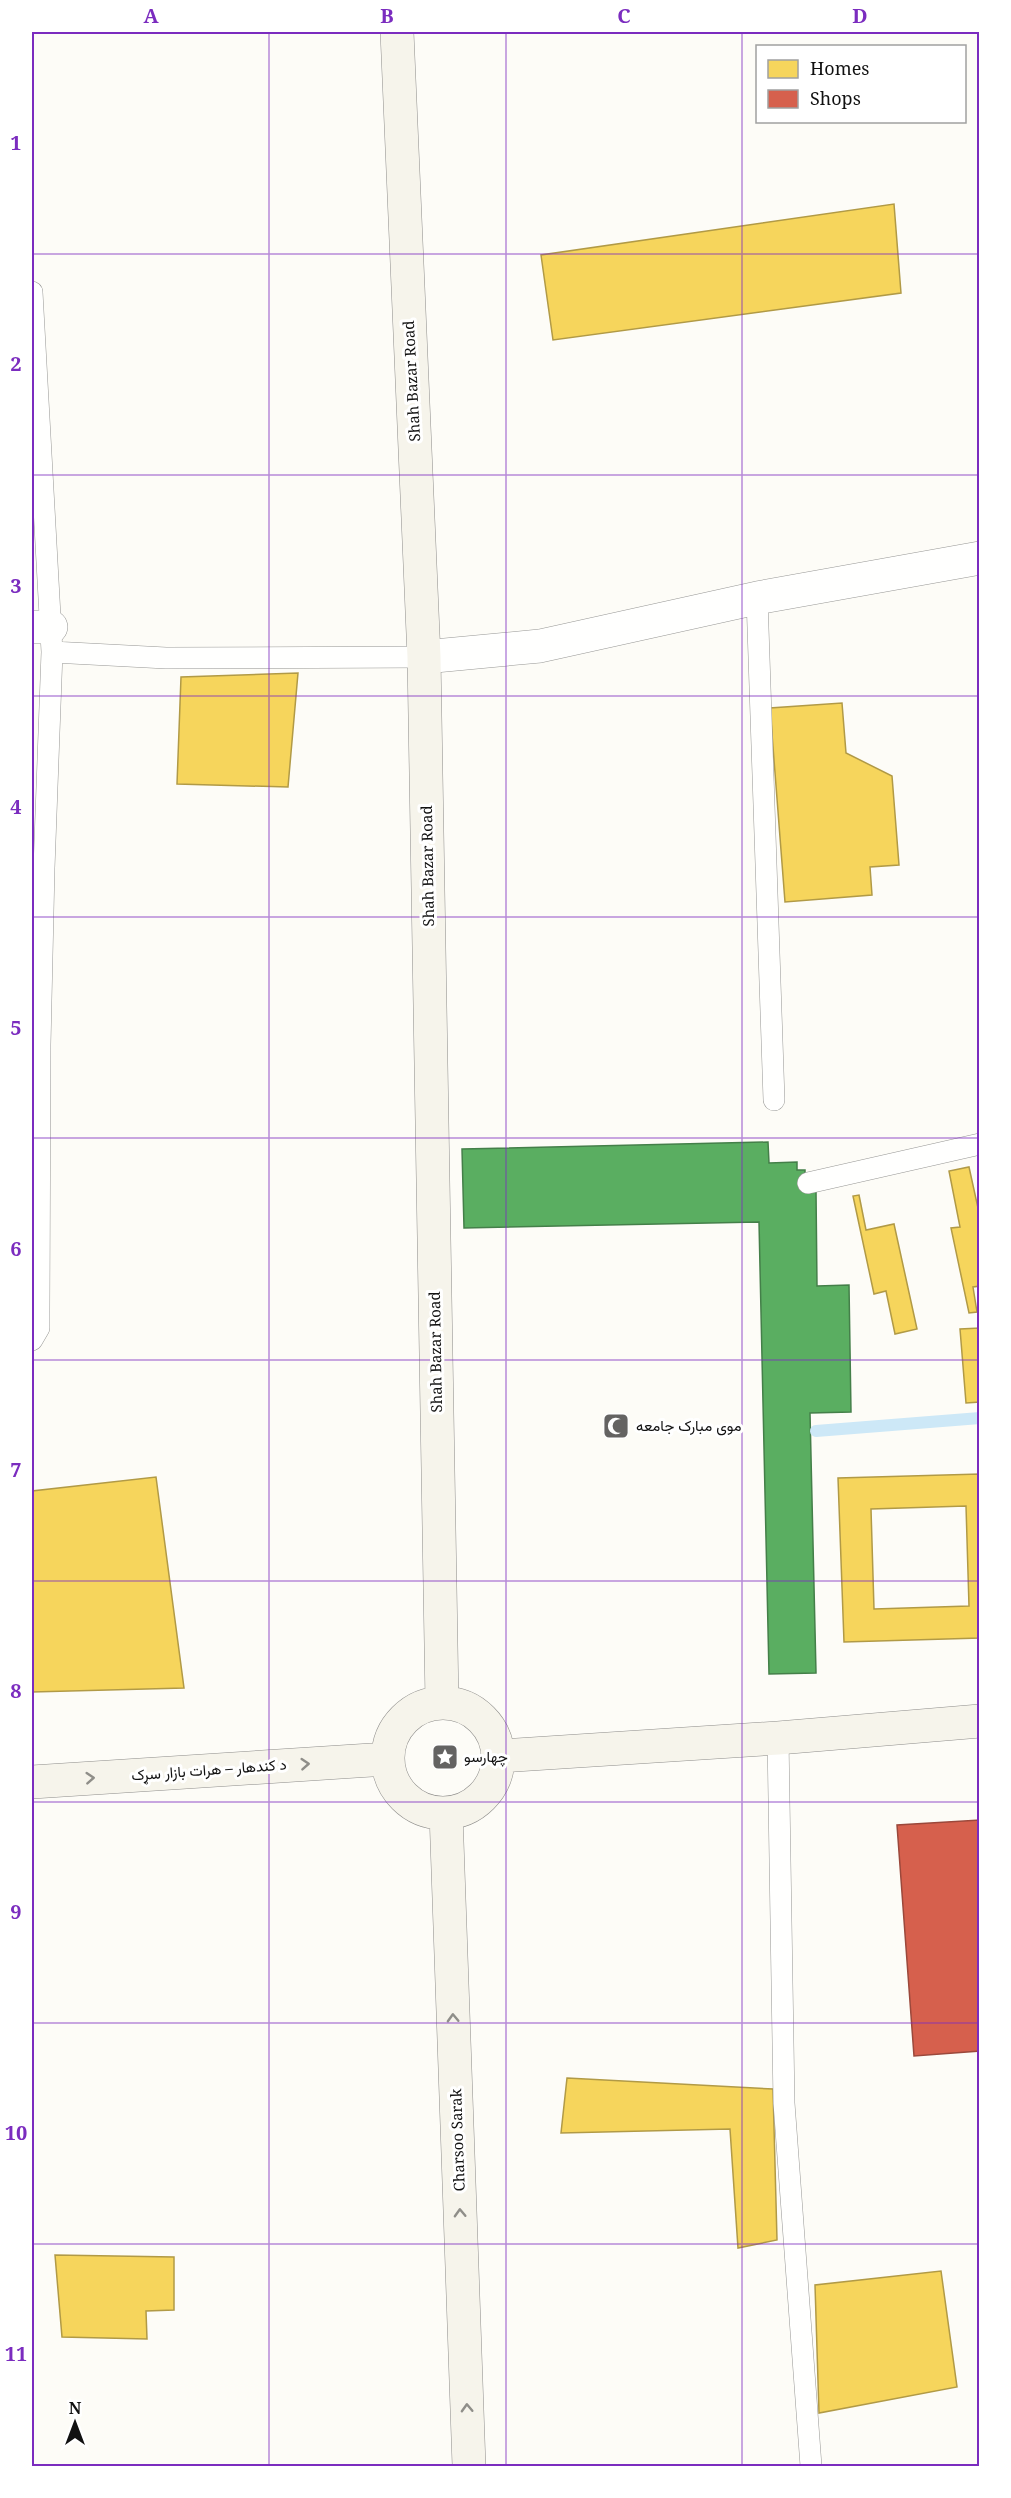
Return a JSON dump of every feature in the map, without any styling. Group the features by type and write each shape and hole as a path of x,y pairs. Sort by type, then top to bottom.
{"main road":[{"name":"Shah Bazar Road","path":"397,32 424,657 442,1702"},
{"path":"442,1702 459,1704 481,1718 495,1738 499,1756 498,1770 484,1795 473,1805 446,1813 431,1812 417,1807 405,1798 390,1773 387,1759 390,1741 398,1726 410,1713 442,1702"},
{"path":"499,1756 778,1738 980,1721"},
{"name":"د کندهار – هرات بازار سړک","path":"32,1782 387,1759"},
{"name":"Charsoo Sarak","path":"446,1813 469,2466"}],"street":[{"path":"424,657 540,646 757,598 980,558"}],"lane":[{"path":"32,292 45,635 39,1328 32,1340"},
{"path":"757,598 774,1100"},
{"path":"45,635 166,658 424,657"},
{"path":"808,1184 980,1144"},
{"path":"778,1738 784,2103 811,2466"}],"building: Homes":[{"path":"894,204 901,293 553,340 541,255"},
{"path":"298,673 288,787 177,784 181,677"},
{"path":"842,703 846,753 892,776 899,865 870,867 872,895 785,902 770,708"},
{"path":"969,1167 980,1217 980,1286 973,1287 977,1312 969,1313 951,1228 960,1227 949,1171"},
{"path":"859,1195 866,1230 894,1224 917,1329 895,1334 886,1291 874,1294 853,1196"},
{"path":"980,1328 980,1402 966,1403 960,1329"},
{"path":"980,1474 980,1638 844,1642 838,1478","holes":["966,1506 969,1606 874,1609 871,1509"]},
{"path":"156,1477 184,1688 32,1692 32,1491"},
{"path":"567,2078 773,2089 777,2240 738,2248 730,2129 561,2133"},
{"path":"55,2255 174,2257 174,2310 146,2311 147,2339 62,2337"},
{"path":"941,2271 957,2387 819,2413 815,2285"}],"building: Shops":[{"path":"980,1820 980,2051 914,2056 897,1825"}],"building: Public":[{"path":"768,1142 769,1163 797,1162 797,1170 805,1170 805,1192 816,1191 817,1286 849,1285 851,1412 810,1413 816,1673 769,1674 759,1222 464,1228 462,1149"}],"waterway":[{"path":"816,1431 980,1418"}],"place":[{"name":"موی مبارک جامعه","path":"616,1426"},
{"name":"چهارسو","path":"445,1757"}]}
